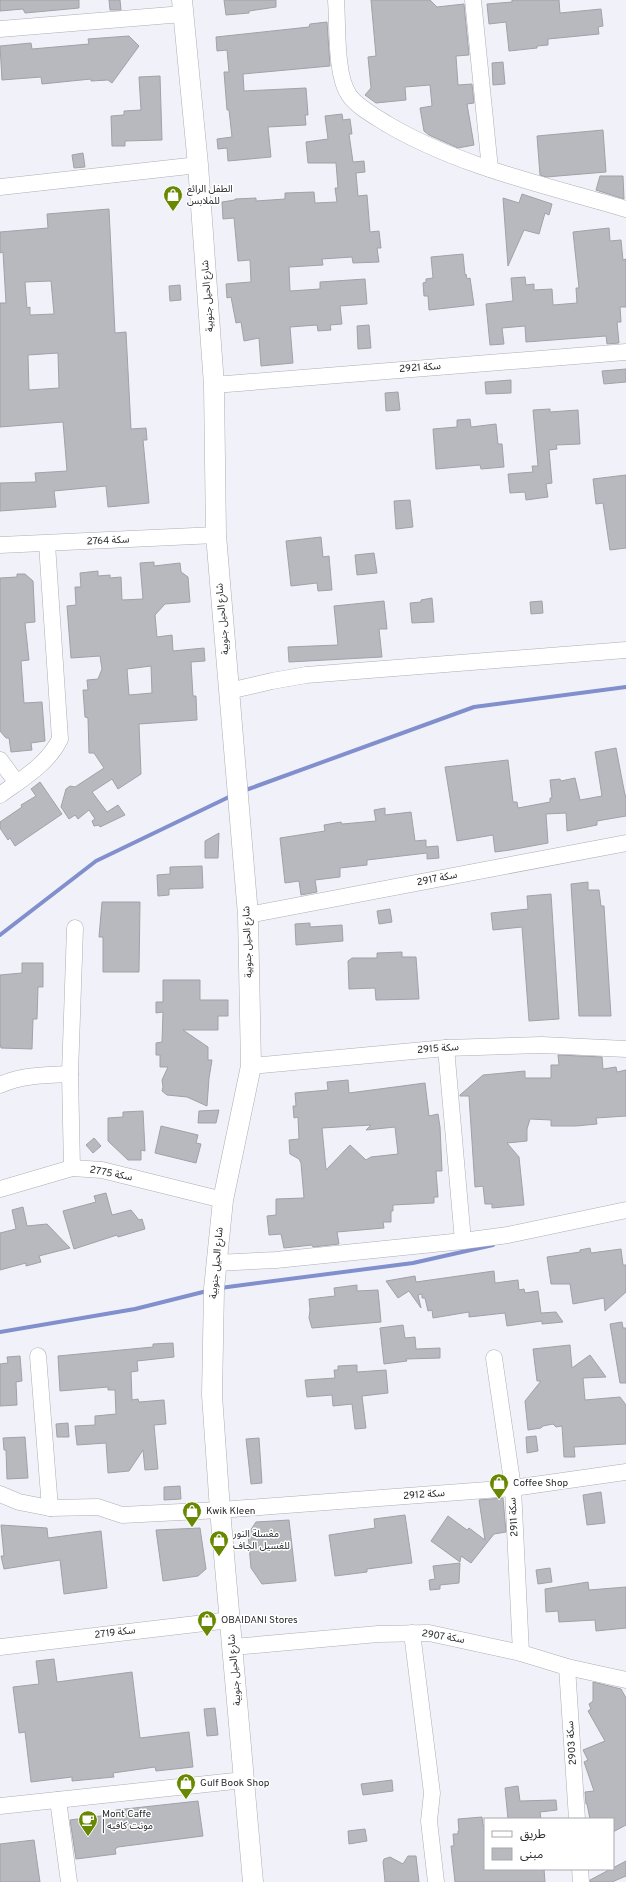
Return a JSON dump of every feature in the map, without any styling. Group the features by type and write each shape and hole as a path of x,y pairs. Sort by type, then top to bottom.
{"street":[{"path":"336,0 341,79 349,96 373,116 437,151 490,169 626,209"},
{"path":"473,0 490,169"},
{"path":"0,29 183,7"},
{"name":"شارع الحيل جنوبية","path":"183,7 198,165 214,385 216,535 248,914 251,1066 223,1200 214,1289 212,1395 220,1510 253,1882"},
{"path":"0,187 198,165"},
{"name":"سكة 2921","path":"214,385 626,352"},
{"name":"سكة 2764","path":"0,545 216,535"},
{"path":"0,795 47,760 55,750 60,739 47,544"},
{"path":"229,691 306,675 626,650"},
{"path":"0,760 17,783"},
{"name":"سكة 2917","path":"248,914 626,843"},
{"path":"72,1168 70,1074 75,928"},
{"name":"سكة 2915","path":"251,1066 446,1048 542,1045 626,1049"},
{"path":"446,1048 463,1241"},
{"path":"0,1085 10,1080 25,1077 70,1074"},
{"name":"سكة 2775","path":"0,1189 72,1168 102,1170 223,1200"},
{"path":"216,1263 276,1260 463,1241 508,1235 626,1210"},
{"path":"38,1356 50,1508"},
{"name":"سكة 2911","path":"494,1358 513,1488 521,1653"},
{"name":"سكة 2912","path":"0,1494 19,1502 50,1508 98,1506 122,1515 220,1510 513,1488 626,1472"},
{"name":"سكة 2719","path":"0,1647 230,1620"},
{"path":"412,1633 432,1793 429,1821 436,1882"},
{"name":"سكة 2907","path":"232,1647 378,1634 429,1633 521,1653 567,1667 626,1680"},
{"name":"سكة 2903","path":"567,1667 577,1818"},
{"path":"0,1806 244,1780"},
{"path":"58,1800 69,1882"},
{"path":"580,1870 581,1882"}],"building":[{"path":"0,0 79,0 79,8 25,13 23,9 0,11"},
{"path":"109,0 120,0 121,10 110,10"},
{"path":"224,0 276,0 276,7 249,11 249,13 226,15"},
{"path":"371,0 430,0 437,7 464,4 469,55 456,56 458,85 472,84 474,103 467,104 474,145 458,148 429,135 424,131 420,108 432,106 430,85 405,87 406,100 376,103 365,95 371,88 368,57 376,56"},
{"path":"512,0 559,0 560,13 601,9 603,26 598,27 599,34 548,39 548,45 537,46 537,48 509,51 506,22 489,24 487,4 512,2"},
{"path":"327,22 330,66 243,74 244,91 306,88 308,115 305,115 306,125 268,127 271,157 228,161 227,148 218,149 217,139 232,137 229,110 227,110 224,72 229,72 227,50 217,51 216,37 309,27 310,24"},
{"path":"129,36 139,46 112,83 108,80 91,81 91,79 42,84 41,77 2,80 0,46 31,43 32,49 89,44 88,39"},
{"path":"503,62 505,84 493,85 492,63"},
{"path":"160,76 162,140 125,141 125,146 112,146 111,116 124,115 124,111 141,110 139,77"},
{"path":"342,114 343,120 350,119 352,134 349,134 353,162 364,161 365,172 356,173 358,196 367,195 370,232 379,231 381,248 377,248 379,262 353,263 352,257 322,259 323,265 289,267 290,291 320,289 320,282 365,279 367,304 340,306 342,324 330,325 331,330 318,331 317,325 290,327 293,363 261,366 259,338 244,341 241,322 236,323 231,297 227,298 226,284 251,282 250,260 238,261 234,218 223,219 222,202 235,199 256,198 256,201 285,199 285,193 314,192 315,203 337,202 335,188 338,188 336,163 308,163 306,142 328,139 325,116"},
{"path":"603,130 606,172 546,177 540,175 537,136"},
{"path":"83,153 85,167 74,168 72,155"},
{"path":"600,176 623,176 624,199 596,190"},
{"path":"522,194 552,204 549,215 545,213 539,234 524,230 508,266 503,198 519,203"},
{"path":"109,209 115,333 126,332 131,429 146,428 147,440 143,440 149,503 108,507 106,486 54,491 56,507 0,511 0,483 36,482 35,473 67,471 63,422 0,427 0,303 6,303 3,252 0,253 0,232 48,228 47,214","holes":["51,281 54,314 30,315 30,307 27,308 25,282","58,353 59,388 29,390 28,355"]},
{"path":"609,228 610,241 621,240 623,260 626,259 626,307 620,307 621,322 617,322 619,343 607,344 606,336 526,342 525,326 502,328 504,344 490,345 486,304 513,301 511,278 525,277 526,285 534,284 534,290 552,289 553,305 577,303 576,288 579,288 573,232"},
{"path":"463,254 465,275 466,274 467,279 470,278 474,305 429,310 428,296 424,296 423,283 426,282 426,279 433,278 431,257"},
{"path":"180,285 181,300 170,301 169,286"},
{"path":"369,325 371,348 358,349 357,326"},
{"path":"626,369 626,382 604,384 602,371"},
{"path":"511,380 511,393 486,394 485,382"},
{"path":"398,392 400,410 386,411 385,393"},
{"path":"550,409 550,412 578,410 580,444 556,445 557,449 549,450 552,483 546,484 548,497 526,500 525,492 510,493 508,474 533,472 532,466 538,466 533,410"},
{"path":"470,419 471,427 496,424 498,444 502,444 504,467 481,469 480,465 436,469 433,429 457,427 457,420"},
{"path":"626,475 626,548 610,550 603,503 596,504 593,479"},
{"path":"410,500 413,527 396,529 394,501"},
{"path":"321,537 323,557 329,556 332,590 318,591 317,583 291,586 286,541"},
{"path":"374,553 377,573 357,575 355,555"},
{"path":"154,562 154,566 180,563 181,572 188,577 190,602 165,604 155,615 157,637 172,635 173,651 204,648 205,661 191,662 193,696 196,696 197,720 139,724 141,774 118,789 112,779 92,792 107,812 118,805 125,815 100,827 99,825 94,826 92,821 95,819 89,810 78,819 75,815 69,819 61,807 66,789 70,786 75,787 104,768 94,753 89,753 88,718 85,717 83,690 88,690 87,680 98,679 102,669 100,656 71,658 67,606 76,605 75,587 81,587 80,573 98,571 98,576 110,575 110,578 121,577 122,600 143,599 140,563","holes":["151,666 152,693 129,695 127,669"]},
{"path":"17,574 25,574 33,581 35,622 25,623 29,660 21,661 24,703 42,702 45,741 31,743 32,750 11,752 9,738 6,738 0,731 0,578 17,577"},
{"path":"432,598 434,622 412,623 410,603 421,602 421,600"},
{"path":"384,601 387,629 379,629 382,657 289,662 288,647 338,645 334,606"},
{"path":"542,601 543,613 531,614 530,602"},
{"path":"616,748 626,795 626,816 597,821 597,825 567,831 566,813 546,814 548,843 510,850 495,852 493,835 457,841 445,767 508,760 513,802 517,802 518,808 550,802 550,798 552,798 550,780 560,779 561,781 575,778 580,800 602,796 595,752"},
{"path":"40,782 62,814 15,846 10,838 8,840 0,828 0,822 22,807 21,805 36,796 31,789"},
{"path":"385,808 385,815 411,812 415,841 426,840 426,847 438,846 439,858 427,859 427,853 367,860 367,865 340,868 340,877 315,880 317,892 301,895 299,881 285,883 280,838 325,831 324,825 341,822 342,824 376,821 374,810"},
{"path":"219,833 218,858 205,858 205,841"},
{"path":"202,866 203,888 169,889 169,895 158,896 157,875 170,874 170,867"},
{"path":"588,882 588,890 599,890 601,906 604,906 611,1016 579,1016 571,884"},
{"path":"551,894 559,1019 529,1021 522,927 493,930 491,913 528,909 527,896"},
{"path":"102,902 140,902 139,972 103,972 103,937 99,937"},
{"path":"390,909 392,922 379,924 377,911"},
{"path":"310,923 310,927 342,925 343,941 296,945 295,924"},
{"path":"402,952 402,957 416,957 419,999 376,1000 375,988 349,989 348,961 352,958 377,958 377,953"},
{"path":"22,963 43,963 43,987 38,987 37,1019 33,1019 32,1049 1,1048 0,975 22,973"},
{"path":"163,980 200,980 200,1000 228,1000 228,1016 218,1016 218,1030 183,1030 208,1047 208,1060 212,1060 207,1106 187,1097 167,1095 162,1091 162,1080 168,1067 160,1067 160,1055 156,1055 156,1043 162,1042 163,1012 156,1013 156,1002 163,1002"},
{"path":"558,1055 602,1057 603,1069 616,1067 617,1072 626,1070 626,1116 596,1118 597,1124 576,1126 551,1126 551,1120 530,1119 527,1129 527,1141 507,1143 519,1157 524,1205 492,1208 492,1204 485,1204 483,1186 475,1187 469,1096 460,1095 483,1075 525,1071 525,1078 551,1078 551,1065 559,1065"},
{"path":"348,1080 349,1093 425,1083 429,1116 438,1114 440,1127 442,1171 436,1171 438,1197 434,1197 434,1203 393,1205 393,1211 391,1211 391,1222 383,1222 384,1228 337,1232 339,1244 284,1248 281,1234 269,1235 267,1216 276,1215 276,1199 304,1198 301,1163 299,1159 290,1154 289,1140 299,1139 298,1117 294,1118 293,1106 296,1106 295,1093 328,1090 327,1082","holes":["371,1125 366,1130 395,1127 398,1154 371,1157 366,1160 350,1145 326,1170 322,1128"]},
{"path":"219,1110 216,1123 198,1123 199,1111"},
{"path":"143,1111 145,1151 141,1150 141,1160 128,1160 108,1141 108,1118 123,1117 123,1112"},
{"path":"161,1126 198,1135 196,1143 201,1144 196,1163 155,1153"},
{"path":"94,1138 101,1146 93,1153 86,1145"},
{"path":"106,1193 112,1215 131,1210 139,1220 142,1219 145,1229 118,1237 117,1235 74,1249 63,1211 96,1202 94,1196"},
{"path":"23,1207 27,1226 47,1224 70,1248 39,1256 41,1262 26,1266 26,1263 0,1270 0,1233 16,1229 12,1210"},
{"path":"590,1248 591,1253 621,1249 623,1265 626,1265 626,1292 605,1311 604,1298 573,1304 570,1284 551,1284 547,1257 580,1252 580,1250"},
{"path":"494,1271 495,1283 518,1280 519,1290 524,1289 525,1293 538,1291 541,1313 556,1312 563,1322 542,1324 542,1321 507,1326 505,1313 469,1317 469,1312 433,1318 432,1310 428,1311 425,1298 422,1298 422,1294 418,1295 421,1308 409,1291 398,1298 386,1281 415,1276 416,1282"},
{"path":"357,1285 357,1291 378,1290 381,1322 312,1328 309,1318 309,1299 335,1296 334,1288"},
{"path":"622,1322 623,1328 626,1328 626,1383 620,1383 610,1324"},
{"path":"403,1325 405,1338 415,1337 416,1349 440,1348 440,1358 406,1359 407,1361 384,1364 380,1328"},
{"path":"173,1343 174,1357 137,1361 138,1371 131,1372 132,1400 138,1399 139,1402 164,1400 166,1424 154,1425 158,1469 145,1470 143,1450 129,1471 108,1473 106,1443 77,1445 75,1426 95,1425 95,1416 116,1414 115,1390 108,1390 108,1387 60,1391 58,1356 153,1347 153,1344"},
{"path":"570,1345 572,1368 590,1355 606,1377 583,1378 585,1400 620,1397 626,1405 626,1444 574,1447 575,1457 564,1457 562,1426 556,1427 553,1424 528,1430 525,1401 541,1381 537,1381 533,1349"},
{"path":"20,1356 22,1381 16,1382 17,1405 0,1406 0,1364 8,1363 7,1357"},
{"path":"357,1365 357,1372 386,1370 388,1393 362,1396 366,1428 355,1429 352,1404 333,1406 332,1395 307,1397 305,1380 335,1378 334,1370 338,1370 338,1366"},
{"path":"68,1423 69,1437 57,1437 56,1424"},
{"path":"536,1436 538,1451 527,1453 526,1437"},
{"path":"25,1437 28,1478 7,1479 6,1450 4,1450 3,1438"},
{"path":"259,1438 262,1483 251,1484 246,1439"},
{"path":"180,1486 181,1499 164,1500 164,1487"},
{"path":"601,1492 605,1523 587,1525 583,1495"},
{"path":"503,1498 506,1532 494,1534 471,1563 461,1556 460,1562 431,1541 448,1516 467,1530 469,1528 485,1540 479,1500"},
{"path":"405,1515 412,1563 367,1569 367,1572 335,1576 329,1535 375,1528 374,1519"},
{"path":"289,1520 296,1581 262,1584 251,1568 248,1534 256,1522"},
{"path":"1,1525 47,1528 48,1538 101,1531 107,1588 64,1594 60,1560 4,1569 1,1556 4,1556"},
{"path":"200,1528 206,1569 198,1576 163,1581 156,1530"},
{"path":"460,1563 459,1583 440,1585 440,1589 430,1590 429,1580 435,1579 433,1566"},
{"path":"550,1568 552,1582 538,1584 536,1570"},
{"path":"588,1582 589,1590 626,1587 626,1628 596,1631 595,1620 559,1622 558,1611 546,1612 545,1589"},
{"path":"54,1659 57,1682 132,1672 140,1738 189,1732 193,1767 156,1771 155,1767 113,1773 114,1777 72,1781 72,1777 31,1782 25,1732 19,1733 13,1687 39,1684 36,1661"},
{"path":"593,1682 621,1689 626,1698 626,1825 614,1831 614,1818 590,1818 586,1804 585,1792 594,1791 584,1762 588,1760 583,1750 605,1741 588,1711 591,1709 589,1704 593,1701"},
{"path":"215,1708 218,1735 207,1736 204,1709"},
{"path":"392,1780 393,1791 363,1795 361,1784"},
{"path":"518,1786 520,1801 556,1800 557,1810 540,1812 541,1818 508,1818 505,1788"},
{"path":"198,1801 203,1836 118,1847 115,1849 116,1854 76,1859 70,1820 116,1814 116,1810"},
{"path":"482,1817 484,1826 484,1870 544,1870 545,1882 455,1882 451,1846 454,1846 453,1834 458,1834 459,1831 458,1819"},
{"path":"365,1829 367,1841 349,1844 348,1831"},
{"path":"34,1840 40,1882 0,1882 0,1844"},
{"path":"408,1856 416,1856 419,1882 385,1882 384,1859 390,1857 403,1864"},
{"path":"626,1861 626,1876 612,1882 590,1882 590,1880 609,1870 614,1870 614,1867"}],"waterway":[{"path":"243,791 474,707 626,687"},
{"path":"0,935 96,861 231,796"},
{"path":"220,1288 413,1263 493,1245"},
{"path":"0,1332 135,1309 207,1291"}],"place":[{"name":"الطفل الرائع للملابس","path":"173,212"},
{"name":"Coffee Shop","path":"499,1500"},
{"name":"Kwik Kleen","path":"192,1528"},
{"name":"مغسلة النور للغسيل الجاف","path":"219,1557"},
{"name":"OBAIDANI Stores","path":"207,1637"},
{"name":"Gulf Book Shop","path":"186,1800"},
{"name":"Mont Caffe | مونت كافيه","path":"88,1837"}]}
